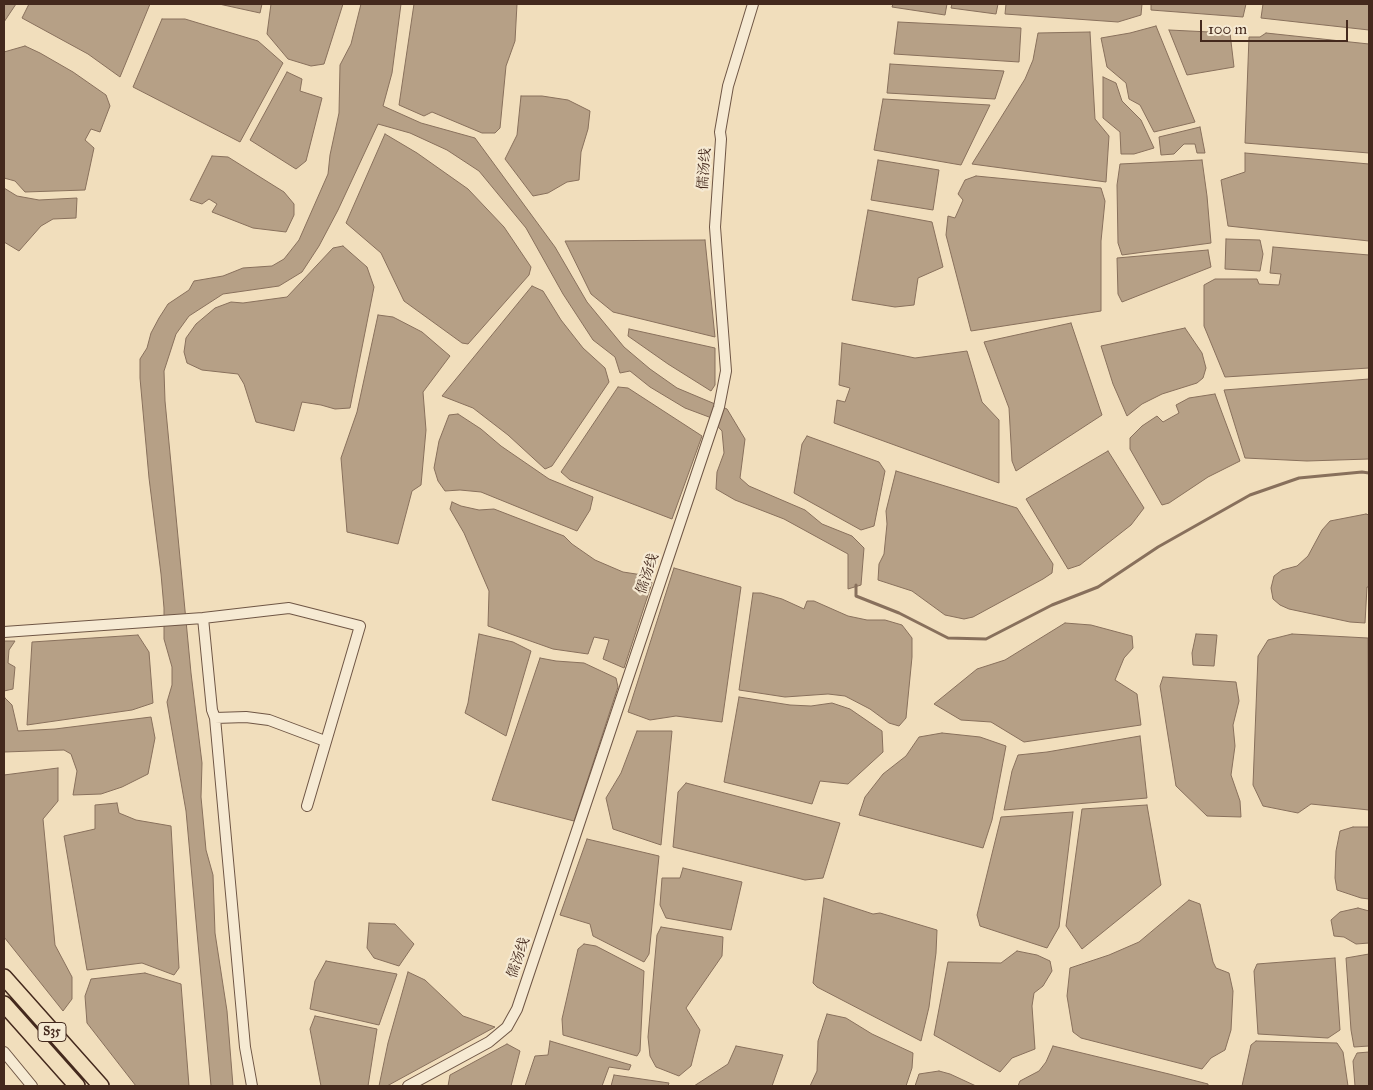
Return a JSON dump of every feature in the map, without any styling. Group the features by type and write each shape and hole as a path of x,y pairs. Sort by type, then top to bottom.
{"highway":[{"name":"S35","path":"4,977 101,1086"},
{"name":"S35","path":"4,1004 77,1086"}],"street":[{"name":"儒汤线","path":"408,1086 489,1042 507,1026 517,1009 719,407 726,371 715,227 720,132 728,86 753,4"},
{"path":"4,632 203,618 289,608 360,626 307,806"},
{"path":"203,618 212,710 215,718 244,1047 252,1086"},
{"path":"215,718 246,717 269,720 325,741"},
{"path":"4,1052 32,1086"}],"shaded area":[{"path":"4,4 16,4 4,22"},
{"path":"29,4 150,4 120,77 88,54 22,18"},
{"path":"219,4 262,4 260,13"},
{"path":"271,4 343,4 324,64 311,66 288,59 267,34"},
{"path":"361,4 401,4 392,73 383,106 421,123 475,138 555,247 587,302 624,347 677,388 727,409 745,439 740,478 749,486 805,510 822,524 852,536 864,548 861,585 848,589 848,554 784,519 735,500 716,489 717,472 724,453 722,431 709,417 685,408 650,387 630,371 620,373 615,357 593,340 563,294 526,228 479,171 447,150 410,133 378,124 338,210 319,246 302,272 279,286 223,294 189,316 176,334 164,371 165,401 191,673 202,763 201,797 206,850 213,875 215,933 227,1011 233,1086 211,1086 186,811 167,702 172,685 172,667 164,639 164,608 149,478 140,359 147,348 151,333 168,304 189,290 194,281 223,276 243,268 272,266 284,259 299,240 328,174 339,113 340,65 351,44"},
{"path":"414,4 517,4 515,41 506,66 500,128 495,133 482,133 432,112 424,116 399,105"},
{"path":"893,4 947,4 945,15 892,7"},
{"path":"952,4 998,4 996,14 951,8"},
{"path":"1006,4 1142,4 1141,15 1118,22 1005,14"},
{"path":"1151,4 1246,4 1243,17 1151,10"},
{"path":"1263,4 1369,4 1369,30 1261,18"},
{"path":"162,19 185,19 258,41 283,63 240,142 133,87"},
{"path":"898,22 1021,28 1019,62 894,54"},
{"path":"1156,26 1195,122 1154,132 1140,105 1129,99 1126,83 1107,67 1101,38"},
{"path":"1169,30 1230,33 1234,67 1187,75"},
{"path":"1090,32 1095,119 1109,136 1106,182 972,164 1025,79 1033,60 1038,33"},
{"path":"1266,33 1369,44 1369,153 1245,143 1249,37 1260,37"},
{"path":"25,46 73,72 106,95 110,106 100,132 91,129 85,140 94,148 85,190 25,192 15,181 4,178 4,52"},
{"path":"890,64 1004,71 995,99 887,93"},
{"path":"287,72 302,79 300,91 322,98 306,161 296,169 250,140"},
{"path":"1103,77 1116,83 1122,101 1141,120 1154,148 1134,154 1121,154 1120,132 1103,118"},
{"path":"521,96 542,96 568,100 590,111 588,129 581,152 579,180 567,182 548,193 533,196 505,159 517,135"},
{"path":"883,99 990,105 961,165 874,150"},
{"path":"1200,127 1205,153 1197,153 1195,144 1184,144 1174,154 1161,155 1159,137"},
{"path":"385,134 417,153 468,189 504,227 531,267 529,275 468,344 462,343 404,301 381,253 346,223"},
{"path":"1245,153 1369,164 1369,241 1228,226 1221,180 1245,172"},
{"path":"212,156 228,157 284,192 294,204 294,215 286,232 253,228 212,212 217,204 209,199 202,204 190,200"},
{"path":"878,160 939,170 933,210 871,200"},
{"path":"1202,160 1211,243 1122,255 1118,243 1117,185 1120,164"},
{"path":"976,176 1101,188 1105,201 1101,241 1101,311 971,331 946,235 948,216 955,218 963,200 958,194 965,180"},
{"path":"4,188 17,196 39,200 77,198 76,218 53,219 41,226 19,251 4,242"},
{"path":"868,210 932,222 943,267 918,278 914,305 895,307 852,300"},
{"path":"1226,239 1260,240 1263,254 1260,271 1225,269"},
{"path":"705,240 715,337 613,312 591,294 565,241"},
{"path":"343,246 367,267 374,287 350,408 335,409 302,402 294,431 256,422 244,384 238,374 202,370 187,363 184,352 186,338 196,324 215,308 231,302 243,303 287,297 333,248"},
{"path":"1273,247 1369,255 1369,368 1225,377 1204,326 1204,285 1215,279 1257,279 1259,284 1279,285 1281,274 1270,273"},
{"path":"1208,250 1211,267 1122,302 1118,294 1117,258"},
{"path":"532,286 543,291 561,320 583,348 605,368 609,382 552,466 545,469 508,435 473,408 442,396"},
{"path":"378,315 393,317 422,332 450,356 423,392 426,430 421,485 412,491 398,544 347,532 341,458 357,412"},
{"path":"1071,323 1102,415 1016,471 1012,461 1009,408 984,342"},
{"path":"1185,328 1202,353 1206,368 1203,378 1197,383 1162,394 1142,404 1127,416 1113,384 1101,346"},
{"path":"629,329 715,348 715,385 711,391 628,336"},
{"path":"842,343 915,358 967,351 982,402 999,420 999,483 834,423 837,400 845,402 850,388 839,385"},
{"path":"1369,379 1369,459 1307,461 1245,458 1224,390"},
{"path":"618,387 628,388 702,436 672,519 570,480 561,472"},
{"path":"1215,394 1240,461 1208,477 1169,503 1162,505 1130,449 1130,438 1142,426 1157,416 1163,422 1179,413 1176,405 1189,398"},
{"path":"458,414 549,479 593,497 590,510 577,531 481,492 445,491 438,481 434,468 439,441 449,415"},
{"path":"807,436 879,462 885,471 874,526 861,530 794,493 802,444"},
{"path":"1108,451 1144,508 1131,525 1080,565 1068,569 1026,499"},
{"path":"896,471 1017,508 1053,564 1052,573 973,617 964,619 945,615 912,591 878,580 879,564 884,554 887,524 886,511"},
{"path":"452,502 479,510 494,509 564,536 595,560 623,572 649,576 652,583 624,668 603,659 609,640 594,637 588,654 553,649 488,626 489,591 464,533 450,509"},
{"path":"1369,515 1369,587 1367,587 1365,623 1350,622 1289,609 1273,599 1271,588 1274,576 1282,570 1297,566 1308,556 1322,530 1330,521"},
{"path":"674,568 741,587 722,722 676,716 650,720 628,712"},
{"path":"753,593 761,593 782,599 804,609 807,601 814,601 848,616 867,620 885,620 902,625 912,638 906,718 899,726 889,723 870,709 845,696 828,694 785,697 739,690"},
{"path":"1065,623 1091,625 1132,636 1133,648 1124,658 1115,680 1137,694 1141,725 1024,742 991,722 961,720 934,704 977,669 1005,660"},
{"path":"479,634 513,642 531,651 506,736 465,713"},
{"path":"1196,634 1217,635 1214,666 1193,665 1192,653"},
{"path":"1292,634 1368,638 1369,810 1311,804 1298,813 1263,806 1253,785 1258,656 1268,640"},
{"path":"138,635 149,652 153,703 132,710 27,725 32,642"},
{"path":"4,641 15,641 9,650 8,663 15,667 13,689 4,691"},
{"path":"540,658 584,663 616,678 618,687 574,821 492,800"},
{"path":"1163,677 1236,682 1239,701 1233,725 1235,746 1231,775 1240,801 1241,817 1207,816 1176,786 1160,686"},
{"path":"739,697 790,705 811,706 832,703 850,709 882,731 883,752 848,784 820,781 812,804 724,782"},
{"path":"5,698 12,705 18,731 55,729 151,717 155,738 148,774 122,787 101,794 73,795 77,771 71,754 64,750 4,752"},
{"path":"637,731 672,731 661,845 613,829 606,798 621,773"},
{"path":"942,733 980,737 1006,746 992,820 983,848 859,815 865,797 883,774 906,756 919,737"},
{"path":"1140,736 1147,798 1004,810 1012,771 1018,755"},
{"path":"58,768 58,801 43,819 55,945 72,977 72,999 63,1011 4,937 4,775"},
{"path":"686,783 840,823 823,878 805,880 673,847 678,792"},
{"path":"117,803 119,813 136,820 171,826 179,968 174,975 142,963 87,970 64,836 95,829 95,805"},
{"path":"1147,805 1161,885 1082,949 1066,926 1082,809"},
{"path":"1073,812 1059,927 1047,948 980,926 977,915 1001,817"},
{"path":"1353,827 1369,827 1369,899 1337,890 1335,878 1336,851 1340,831"},
{"path":"587,839 659,856 649,954 644,962 593,936 590,924 560,915"},
{"path":"683,868 742,882 731,930 666,918 660,905 662,878 680,878"},
{"path":"824,898 873,914 880,913 937,930 929,1007 921,1041 817,987 813,983"},
{"path":"1189,900 1200,904 1216,968 1229,973 1233,991 1231,1030 1225,1050 1211,1058 1202,1069 1081,1038 1073,1032 1067,996 1070,968 1109,955 1139,942"},
{"path":"1358,908 1369,911 1369,943 1356,944 1344,937 1334,936 1331,920 1340,912"},
{"path":"369,923 395,924 414,944 399,966 374,958 367,948"},
{"path":"661,927 723,937 722,956 686,1008 700,1030 691,1066 679,1076 656,1067 650,1056 648,1037 657,935"},
{"path":"584,944 596,946 644,971 640,1051 637,1056 563,1035 562,1019 578,949"},
{"path":"1017,951 1037,955 1050,961 1052,971 1043,986 1034,993 1032,1006 1035,1049 1012,1058 1000,1072 934,1035 948,962 1001,963"},
{"path":"1369,954 1369,1046 1354,1047 1346,958"},
{"path":"1335,958 1340,1030 1328,1038 1258,1034 1254,971 1257,964"},
{"path":"326,961 397,974 379,1025 310,1009 315,981"},
{"path":"408,972 425,980 463,1016 495,1027 387,1086 379,1086 388,1043"},
{"path":"145,973 181,984 189,1086 136,1086 87,1023 85,996 91,979"},
{"path":"827,1014 846,1018 872,1034 913,1053 912,1068 906,1086 810,1086 817,1071 818,1041"},
{"path":"315,1016 377,1029 368,1086 321,1086 310,1029"},
{"path":"550,1041 631,1065 629,1070 609,1067 602,1086 525,1086 535,1056 548,1055"},
{"path":"1256,1041 1337,1043 1343,1052 1348,1086 1242,1086 1251,1045"},
{"path":"507,1044 520,1051 511,1086 448,1086 450,1075"},
{"path":"736,1046 783,1055 772,1086 694,1086 728,1064"},
{"path":"1053,1046 1208,1084 1208,1086 1018,1086 1020,1081 1039,1071 1046,1062"},
{"path":"1369,1052 1369,1086 1355,1086 1353,1061 1357,1053"},
{"path":"939,1071 976,1086 915,1086 919,1074"},
{"path":"614,1075 669,1083 668,1086 611,1086"}],"waterway":[{"path":"856,585 856,596 899,613 948,638 986,639 1052,605 1098,587 1158,547 1250,495 1299,478 1369,473"}]}
